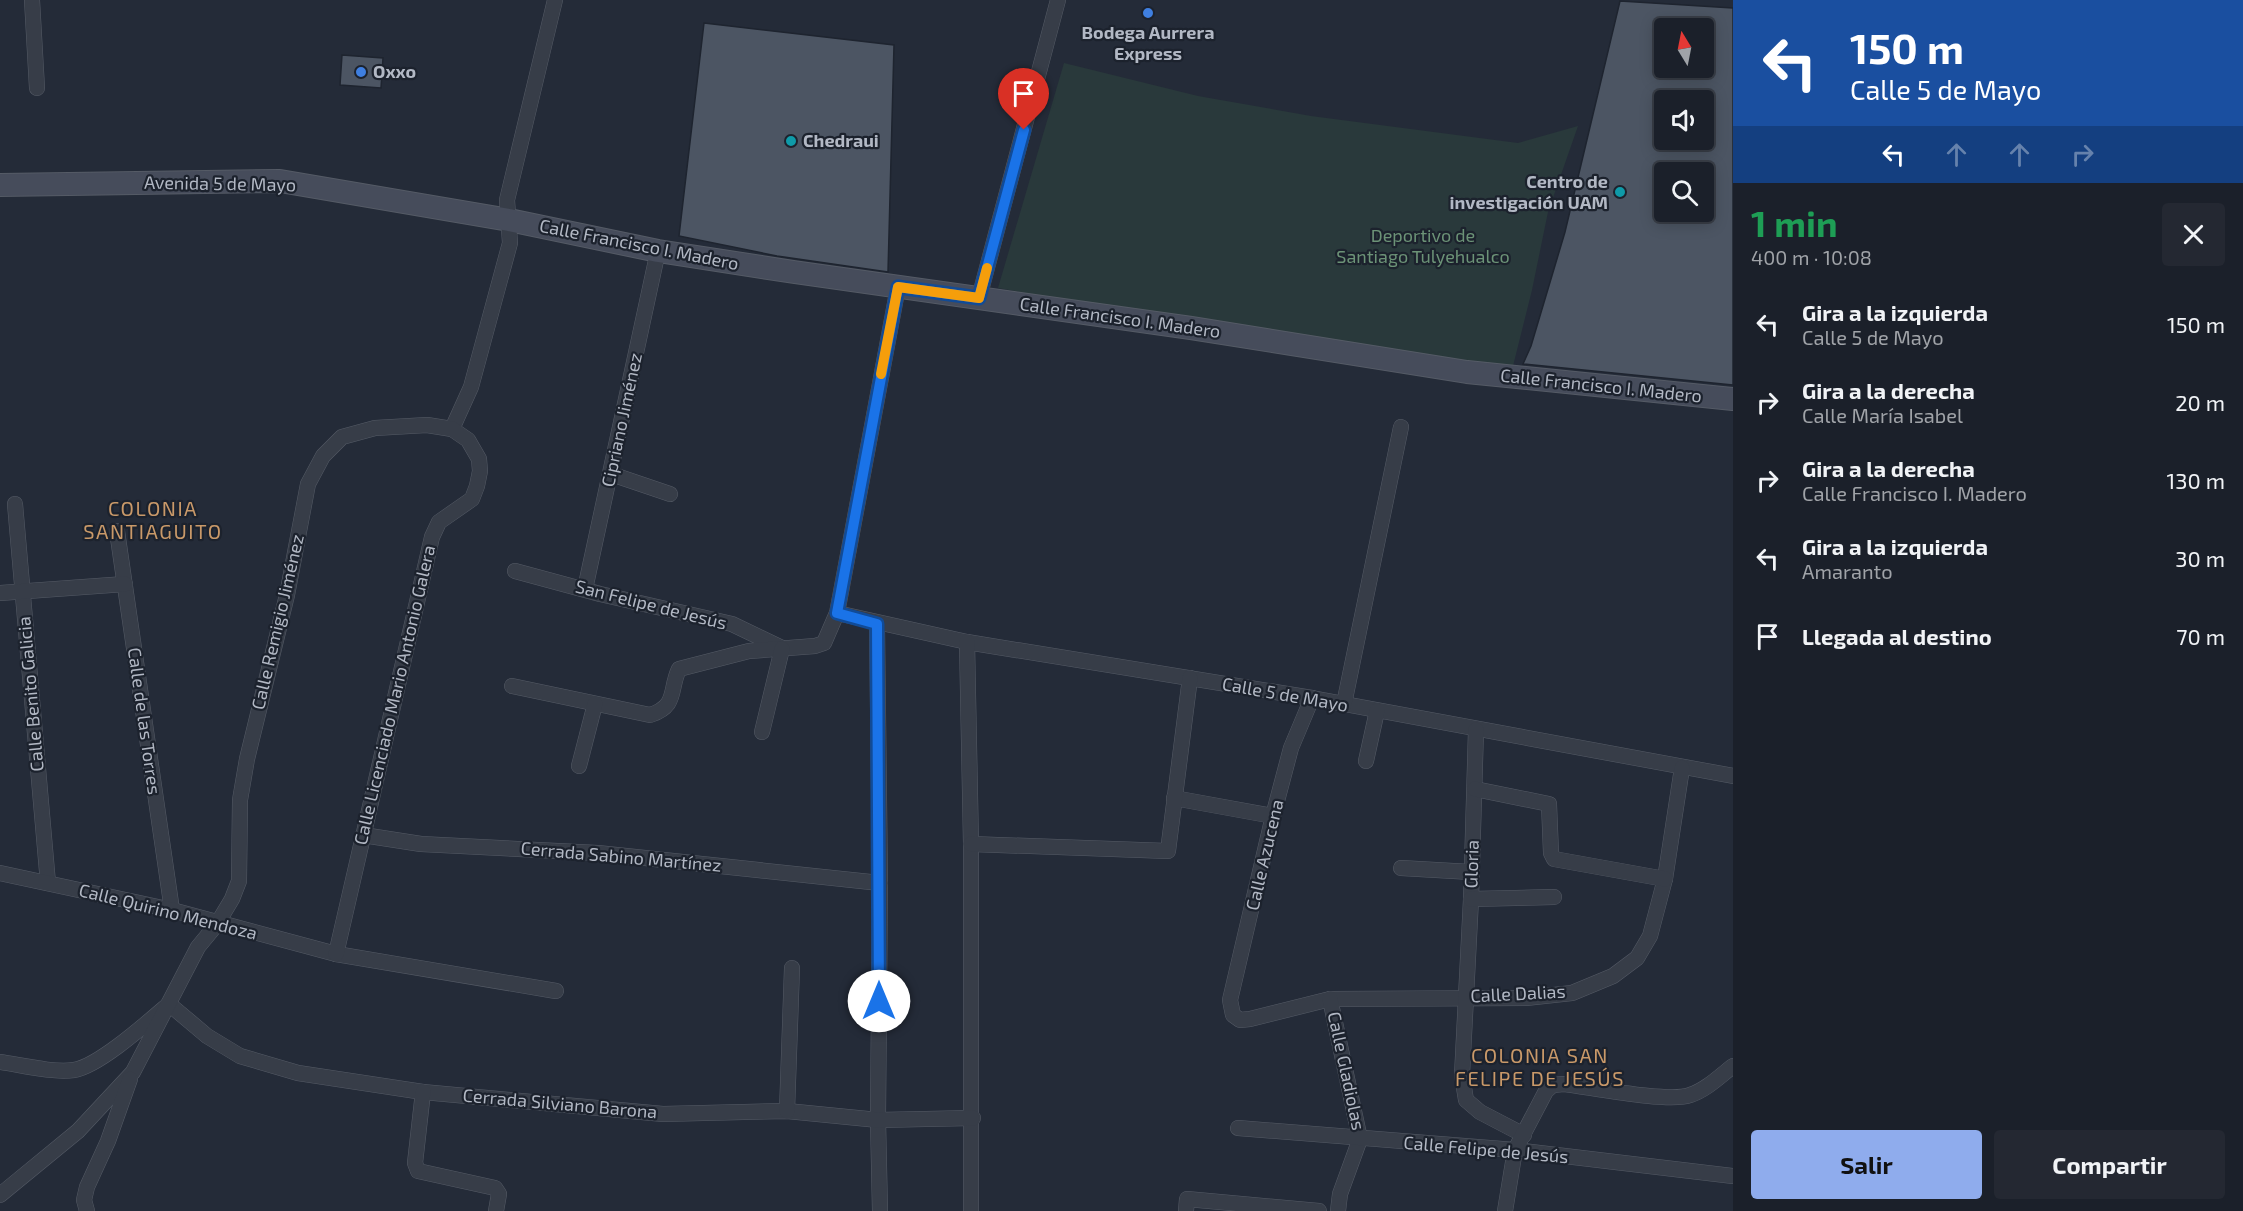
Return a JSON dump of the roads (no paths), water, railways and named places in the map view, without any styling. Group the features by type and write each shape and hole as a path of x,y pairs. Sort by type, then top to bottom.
{"main road":[{"name":"Avenida 5 de Mayo","path":"0,185 280,181 509,220"},
{"name":"Calle Francisco I. Madero","path":"509,220 658,251 1179,326 1467,372 1733,399"}],"street":[{"path":"32,0 37,88"},
{"path":"452,429 471,387 510,243 507,200 555,0"},
{"path":"979,298 1058,0"},
{"name":"Cipriano Jiménez","path":"585,589 658,251"},
{"path":"512,686 650,716 662,712 670,702 679,669 749,651 815,646 824,643 837,613 898,287"},
{"name":"Calle Remigio Jiménez","path":"132,1072 198,947 218,924 239,881 242,790 257,714 287,595 308,484 323,456 342,437 375,428 427,425 452,429"},
{"path":"1344,704 1401,427"},
{"name":"Calle Licenciado Mario Antonio Galera","path":"336,954 432,537 439,522 472,499 477,486 480,471 479,459 468,440 452,429"},
{"path":"611,474 670,494"},
{"name":"Calle Benito Galicia","path":"15,504 48,884"},
{"name":"Calle de las Torres","path":"117,531 172,910"},
{"name":"San Felipe de Jesús","path":"515,571 732,624 782,649"},
{"path":"0,593 124,584"},
{"name":"Calle 5 de Mayo","path":"837,613 877,624 967,642 1344,704 1733,776"},
{"path":"877,624 880,1211"},
{"path":"967,642 971,844 971,1211"},
{"path":"762,732 782,649"},
{"path":"971,844 1168,851 1190,678"},
{"name":"Calle Azucena","path":"1233,1015 1230,1000 1273,816 1292,748 1312,699"},
{"path":"579,766 595,704"},
{"path":"1366,761 1377,711"},
{"name":"Gloria","path":"1476,730 1471,899 1462,1075 1466,1100 1480,1112 1524,1135"},
{"name":"Calle Dalias","path":"1233,1015 1240,1020 1250,1019 1330,999 1526,998 1572,993 1613,976 1637,958 1650,936 1665,879 1682,768"},
{"path":"1475,789 1549,804 1551,854 1554,859 1665,879"},
{"path":"1174,798 1273,816"},
{"name":"Cerrada Sabino Martínez","path":"363,835 422,844 598,853 880,883"},
{"path":"1401,868 1471,872"},
{"name":"Calle Quirino Mendoza","path":"0,873 172,910 336,954 556,991"},
{"path":"1471,899 1554,897"},
{"path":"787,1111 792,968"},
{"name":"Calle Gladiolas","path":"1330,999 1360,1139 1340,1194 1338,1211"},
{"path":"0,1062 75,1070 102,1057 135,1034 169,1004"},
{"name":"Cerrada Silviano Barona","path":"169,1004 207,1036 240,1056 298,1073 423,1092 663,1113 787,1111 878,1120 972,1118"},
{"path":"1505,1211 1515,1150 1546,1091 1553,1085 1564,1084 1670,1098 1690,1096 1715,1081 1733,1066"},
{"path":"0,1195 78,1131 132,1072"},
{"path":"87,1211 84,1200 87,1187 108,1141 132,1072"},
{"path":"423,1092 415,1163 418,1171 495,1188 499,1194 496,1211"},
{"name":"Calle Felipe de Jesús","path":"1238,1128 1515,1150 1733,1176"},
{"path":"1187,1205 1319,1211"}],"place":[{"name":"Bodega Aurrera Express","path":"1148,13"},
{"name":"Oxxo","path":"361,72"},
{"name":"Chedraui","path":"791,141"},
{"name":"Centro de investigación UAM","path":"1620,192"}],"district":[{"name":"COLONIA SANTIAGUITO","path":"153,520"},
{"name":"COLONIA SAN FELIPE DE JESÚS","path":"1540,1068"}],"park label":[{"name":"Deportivo de Santiago Tulyehualco","path":"1423,246"}]}
